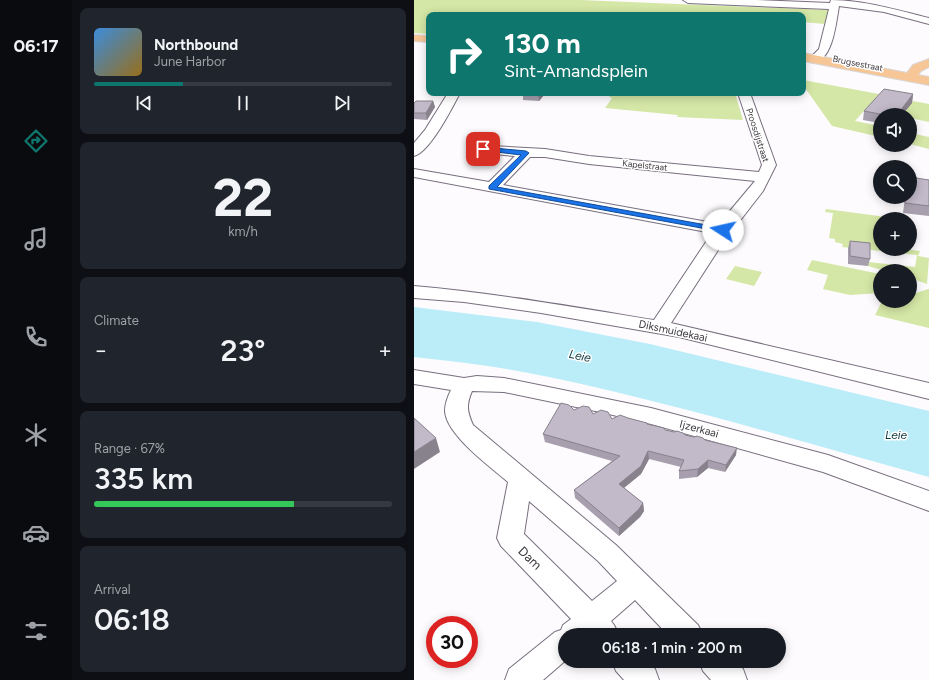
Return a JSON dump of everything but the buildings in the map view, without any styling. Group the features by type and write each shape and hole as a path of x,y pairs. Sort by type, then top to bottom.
{"main road":[{"path":"414,38 426,39"},
{"path":"414,42 426,44"},
{"name":"Brugsestraat","path":"812,57 911,75"},
{"path":"911,75 917,68 929,63"},
{"path":"911,75 929,76"},
{"path":"911,75 929,81"}],"street":[{"path":"688,0 835,3 884,9 929,21"},
{"path":"812,57 824,50 835,3"},
{"path":"414,152 431,132 452,96"},
{"name":"Proosdijstraat","path":"745,96 769,165 764,177"},
{"name":"Kapelstraat","path":"475,149 545,153 589,160 764,177"},
{"path":"492,188 526,153"},
{"path":"414,173 723,230"},
{"path":"659,327 723,230 758,188 764,177"},
{"name":"Diksmuidekaai","path":"414,292 464,296 541,307 659,327 929,391"},
{"path":"414,377 464,385 458,398 456,412 464,430 576,525 636,582 681,628"},
{"name":"Ijzerkaai","path":"464,385 477,382 497,384 651,416 828,464 929,501"},
{"name":"Dam","path":"521,479 510,538 588,628"},
{"name":"Dam","path":"592,628 636,582"},
{"path":"520,680 558,648"},
{"path":"633,668 644,680"},
{"path":"721,668 732,680"}],"green space":[{"path":"414,0 580,0 829,10 824,24 806,22 806,12 426,12 426,34 414,33"},
{"path":"806,81 879,94 855,121 873,125 873,135 832,126 806,89"},
{"path":"736,96 743,120 677,117 678,115 605,108 612,98 609,97"},
{"path":"913,101 929,104 929,122 917,119 917,108 908,108"},
{"path":"917,134 929,137 929,149 917,146"},
{"path":"826,209 873,215 873,250 842,247 843,244 835,242 835,239 829,238 833,213 825,212"},
{"path":"917,251 920,251 918,256 929,258 927,284 917,280 917,264 916,264"},
{"path":"812,260 873,273 873,293 850,295 823,289 828,275 807,270"},
{"path":"868,262 887,264 873,264 873,267 868,266"},
{"path":"735,266 762,272 754,286 726,279"},
{"path":"929,289 929,328 875,315 878,308 917,308 917,293"}],"water":[{"name":"Leie","path":"414,307 537,322 650,344 929,411 929,477 645,399 515,370 414,357"}],"route":[{"path":"483,149 526,153 492,188 723,230"}]}
